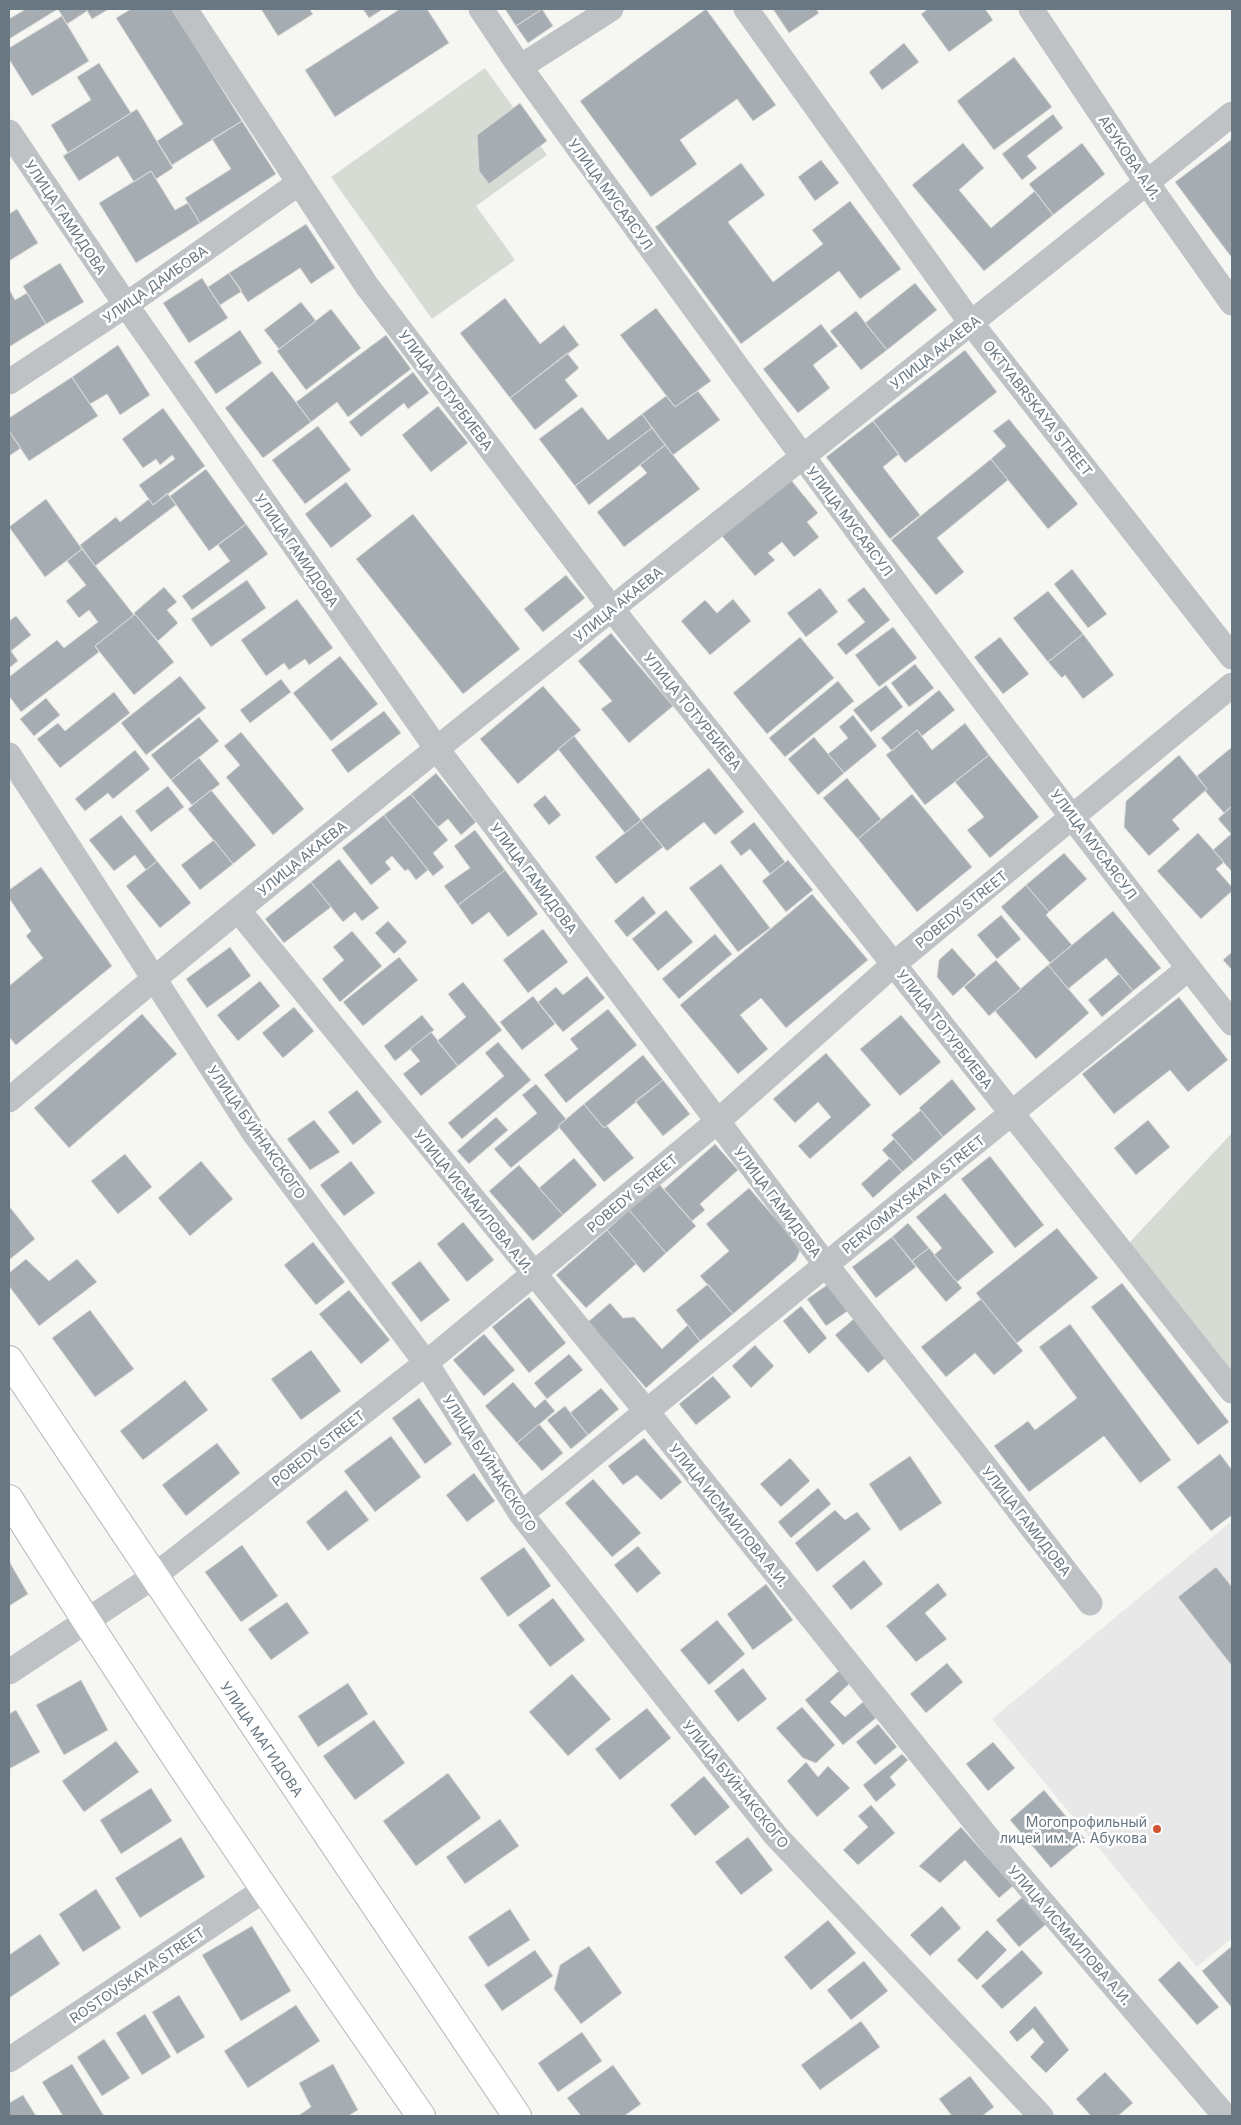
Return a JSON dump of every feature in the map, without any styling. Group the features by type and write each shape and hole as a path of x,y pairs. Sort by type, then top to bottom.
{"main road":[{"name":"УЛИЦА МАГИДОВА","path":"9,1360 153,1577 517,2116"},
{"path":"9,1499 86,1623 264,1890 421,2116"}],"street":[{"name":"УЛИЦА ТОТУРБИЕВА","path":"185,9 367,286 612,610 1232,1391"},
{"name":"УЛИЦА МУСАЯСУЛ","path":"481,9 520,68 802,458 1073,817 1232,1023"},
{"path":"520,68 611,9"},
{"name":"OKTYABRSKAYA STREET","path":"746,9 972,323 1232,657"},
{"name":"АБУКОВА А.И.","path":"1031,9 1147,183 1232,303"},
{"name":"УЛИЦА АКАЕВА","path":"9,1100 238,910 1232,114"},
{"name":"УЛИЦА ГАМИДОВА","path":"9,132 126,305 437,750 826,1265 971,1448 1090,1603"},
{"name":"УЛИЦА ДАИБОВА","path":"9,382 126,305 300,183"},
{"name":"POBEDY STREET","path":"9,1672 86,1623 153,1577 426,1363 718,1121 894,964 1232,685"},
{"name":"УЛИЦА БУЙНАКСКОГО","path":"9,755 254,1134 426,1363 521,1514 776,1836 1041,2116"},
{"name":"УЛИЦА ИСМАИЛОВА А.И.","path":"238,910 647,1412 996,1848 1225,2116"},
{"name":"PERVOMAYSKAYA STREET","path":"521,1514 1189,968"},
{"name":"ROSTOVSKAYA STREET","path":"9,2060 264,1890"}],"shaded area":[{"path":"485,68 547,155 476,206 515,260 432,319 331,177"},
{"path":"1232,1133 1232,1372 1128,1244"},
{"name":"Могопрофильный лицей им. А. Абукова","path":"1232,1521 1232,1938 1197,1967 992,1719"}],"building":[{"path":"26,9 58,9 9,39 9,19"},
{"path":"58,9 86,9 87,11 67,24"},
{"path":"86,9 109,9 92,19"},
{"path":"131,9 172,9 242,121 172,165 157,141 183,124 116,18"},
{"path":"261,9 309,9 313,14 278,36"},
{"path":"363,9 383,9 369,18"},
{"path":"400,9 427,9 449,43 335,117 305,70"},
{"path":"505,9 542,9 516,26"},
{"path":"542,9 553,26 528,43 516,26"},
{"path":"706,9 776,105 753,121 737,99 680,140 697,164 651,197 580,101"},
{"path":"773,9 816,9 819,13 789,33"},
{"path":"928,9 985,9 993,20 949,52 921,14"},
{"path":"62,16 89,61 32,96 9,59 9,48"},
{"path":"904,43 919,62 882,90 869,72"},
{"path":"1014,57 1052,107 994,150 957,101"},
{"path":"99,63 131,113 68,153 51,125 91,100 77,77"},
{"path":"520,103 547,141 489,184 479,171 477,135"},
{"path":"137,109 173,168 156,179 151,171 134,182 118,156 79,181 63,156"},
{"path":"1053,114 1063,128 1027,156 1037,168 1022,180 1002,154"},
{"path":"242,121 276,174 200,223 185,198 231,169 212,139"},
{"path":"1232,139 1232,258 1175,182"},
{"path":"963,143 984,168 959,190 991,228 1035,191 1053,215 984,271 912,185"},
{"path":"1082,143 1105,174 1053,215 1029,184"},
{"path":"821,160 839,183 815,201 798,177"},
{"path":"741,163 765,195 728,222 773,282 823,244 812,230 850,201 901,269 860,299 839,271 741,344 655,227"},
{"path":"151,171 175,210 188,203 200,223 136,263 99,203"},
{"path":"17,209 38,243 9,261 9,214"},
{"path":"306,224 335,268 311,284 300,268 248,302 229,273"},
{"path":"60,263 84,302 46,324 23,286"},
{"path":"229,273 242,291 220,305 208,287"},
{"path":"202,278 228,318 189,343 163,303"},
{"path":"915,283 937,310 887,350 865,323"},
{"path":"9,289 15,300 27,293 46,324 9,347"},
{"path":"505,298 540,344 564,325 579,345 510,398 460,333"},
{"path":"301,302 316,321 279,349 264,330"},
{"path":"656,308 711,381 675,407 620,335"},
{"path":"331,309 361,348 306,390 277,351"},
{"path":"856,311 887,350 861,370 830,331"},
{"path":"821,324 838,346 813,365 830,388 798,413 763,369"},
{"path":"240,330 262,363 216,394 194,362"},
{"path":"386,335 411,369 348,417 337,402 311,422 296,402"},
{"path":"118,345 150,395 120,415 107,394 90,404 72,377"},
{"path":"965,350 997,392 905,463 873,421"},
{"path":"567,353 579,368 565,380 578,396 535,430 510,398"},
{"path":"272,371 311,422 263,458 225,408"},
{"path":"413,372 429,393 408,409 404,403 361,437 349,422"},
{"path":"72,377 98,416 29,461 9,431 9,418"},
{"path":"698,391 720,420 673,455 642,414 666,396 675,407"},
{"path":"438,406 468,443 431,472 402,435"},
{"path":"582,407 608,440 642,414 652,428 575,486 539,439"},
{"path":"163,408 205,466 153,505 139,485 175,459 172,455 160,465 156,459 143,468 122,439"},
{"path":"1009,419 1078,504 1048,529 991,459 1006,446 993,431"},
{"path":"873,421 899,454 883,467 920,515 890,539 826,457"},
{"path":"318,426 351,470 305,504 272,460"},
{"path":"652,428 665,445 589,505 575,486"},
{"path":"9,431 21,448 9,456"},
{"path":"665,445 700,489 624,547 597,512 647,473 640,465"},
{"path":"991,459 1008,480 937,538 964,572 936,595 891,540"},
{"path":"206,469 246,524 209,551 170,496"},
{"path":"791,480 818,513 807,522 819,537 794,557 782,542 768,553 775,560 755,576 722,536"},
{"path":"346,482 372,516 331,548 305,514"},
{"path":"167,493 176,505 95,566 80,545 116,517 120,522 149,499 153,505"},
{"path":"46,499 82,549 45,577 9,527"},
{"path":"413,514 520,649 463,694 356,559"},
{"path":"246,524 268,554 192,610 182,596 230,561 218,545"},
{"path":"82,549 134,615 95,646 99,652 21,712 9,696 9,677 57,640 64,648 98,622 89,610 79,618 66,601 86,585 67,561"},
{"path":"1072,569 1107,614 1088,628 1054,584"},
{"path":"566,575 585,598 543,632 524,609"},
{"path":"247,580 266,608 211,647 191,619"},
{"path":"164,587 177,602 167,610 178,623 158,641 134,613"},
{"path":"864,587 890,620 846,655 837,644 865,622 847,600"},
{"path":"820,588 838,612 806,637 787,613"},
{"path":"1048,591 1083,634 1048,662 1013,618"},
{"path":"297,599 333,648 309,665 305,659 289,670 284,663 266,676 241,640"},
{"path":"733,599 751,621 710,655 681,621 705,600 717,613"},
{"path":"135,614 174,662 134,695 95,646"},
{"path":"16,616 31,635 11,651 18,661 9,668 9,621"},
{"path":"893,627 917,658 879,687 855,655"},
{"path":"611,633 673,706 629,743 601,709 612,701 578,661"},
{"path":"1083,634 1114,675 1083,699 1065,675 1062,678 1048,662"},
{"path":"800,637 834,678 767,734 733,693"},
{"path":"1000,637 1029,674 1003,694 974,657"},
{"path":"340,656 378,704 331,741 293,693"},
{"path":"915,664 934,688 909,707 891,683"},
{"path":"180,676 206,708 146,755 121,723"},
{"path":"281,679 291,692 250,723 240,710"},
{"path":"838,681 854,701 785,757 769,738"},
{"path":"886,685 903,707 871,732 853,710"},
{"path":"543,686 581,730 518,784 480,739"},
{"path":"939,690 955,710 922,736 917,730 892,751 881,738"},
{"path":"114,692 130,713 60,768 37,739 58,723 65,731"},
{"path":"46,698 60,715 34,736 20,719"},
{"path":"384,711 401,733 348,773 331,750"},
{"path":"853,715 877,746 844,773 828,754 848,738 839,727"},
{"path":"199,717 219,741 171,780 151,755"},
{"path":"965,723 989,755 925,805 886,755 917,730 932,750"},
{"path":"241,732 304,809 273,835 226,777 240,765 224,746"},
{"path":"574,736 641,820 625,833 558,749"},
{"path":"814,737 844,773 818,795 788,759"},
{"path":"1232,747 1232,806 1224,813 1205,791 1207,789 1197,776"},
{"path":"135,750 150,769 113,799 108,793 85,811 75,799"},
{"path":"989,755 1039,817 990,858 967,830 984,817 955,782"},
{"path":"1179,755 1207,789 1172,820 1180,829 1149,856 1124,827 1126,801"},
{"path":"199,758 220,784 192,805 171,780"},
{"path":"709,768 744,812 715,835 704,822 667,851 641,820"},
{"path":"436,773 476,822 461,835 448,819 438,827 411,794"},
{"path":"847,778 881,819 858,839 823,798"},
{"path":"168,786 184,807 151,832 135,811"},
{"path":"211,790 256,845 233,864 188,809"},
{"path":"411,794 448,840 433,853 444,867 433,876 384,815"},
{"path":"912,794 972,867 917,912 858,839"},
{"path":"545,795 561,815 549,825 533,805"},
{"path":"1232,806 1232,835 1218,819"},
{"path":"121,815 157,861 146,870 135,855 114,871 89,840"},
{"path":"384,815 428,870 416,880 408,869 405,871 392,856 385,862 391,869 371,885 342,848"},
{"path":"641,820 663,847 616,884 595,857"},
{"path":"754,822 785,862 770,874 750,849 741,856 730,842"},
{"path":"475,830 505,870 458,905 444,886 470,868 454,846"},
{"path":"1198,833 1224,862 1216,869 1232,887 1232,891 1201,919 1157,871"},
{"path":"1232,835 1232,872 1213,850"},
{"path":"214,840 233,864 200,890 181,865"},
{"path":"1064,853 1087,879 1049,912 1026,885"},
{"path":"339,859 379,908 362,921 355,912 343,922 311,882"},
{"path":"788,860 813,890 786,912 762,881"},
{"path":"157,861 191,903 160,928 126,886"},
{"path":"721,864 770,928 738,952 689,888"},
{"path":"41,867 112,966 16,1045 9,1037 9,986 43,958 26,936 31,931 9,898 9,890"},
{"path":"505,870 538,914 508,937 489,912 472,925 458,905"},
{"path":"311,882 331,907 284,943 265,919"},
{"path":"1026,885 1049,912 1046,915 1072,945 1050,963 1001,907"},
{"path":"812,894 868,960 786,1028 761,998 740,1015 768,1049 738,1074 680,1005"},
{"path":"643,896 656,913 627,937 614,921"},
{"path":"666,910 693,942 658,971 632,939"},
{"path":"1113,911 1161,968 1133,991 1106,958 1068,989 1048,965"},
{"path":"1001,915 1021,939 997,959 977,935"},
{"path":"388,921 407,942 394,954 375,933"},
{"path":"543,929 568,962 528,993 503,960"},
{"path":"352,931 382,966 340,1002 322,979 344,960 333,947"},
{"path":"715,934 732,954 679,999 662,979"},
{"path":"230,947 251,976 207,1008 186,979"},
{"path":"952,948 976,975 953,996 937,977 939,960"},
{"path":"1232,952 1232,970 1223,960"},
{"path":"399,957 418,980 363,1026 343,1002"},
{"path":"996,960 1021,989 989,1016 964,987"},
{"path":"1048,965 1089,1013 1036,1059 995,1011"},
{"path":"1119,974 1133,991 1102,1017 1088,1000"},
{"path":"587,976 605,998 563,1032 538,1002 556,987 563,995"},
{"path":"260,981 280,1006 238,1041 217,1015"},
{"path":"463,982 502,1030 458,1066 437,1041 466,1017 448,994"},
{"path":"533,996 555,1024 522,1050 500,1022"},
{"path":"1179,997 1228,1060 1188,1092 1170,1070 1114,1114 1082,1074"},
{"path":"294,1007 314,1031 283,1058 262,1033"},
{"path":"608,1009 637,1045 566,1103 544,1075 578,1049 570,1039"},
{"path":"142,1014 177,1054 69,1148 34,1108"},
{"path":"422,1015 434,1030 395,1061 384,1046"},
{"path":"901,1015 941,1062 900,1096 860,1049"},
{"path":"431,1032 458,1066 421,1096 403,1074 420,1061 410,1049"},
{"path":"498,1042 531,1080 462,1139 448,1123 504,1076 485,1053"},
{"path":"826,1053 871,1105 810,1159 798,1146 831,1117 818,1102 795,1123 773,1099"},
{"path":"643,1055 663,1080 604,1128 584,1104"},
{"path":"952,1079 976,1109 943,1137 919,1108"},
{"path":"663,1080 690,1114 663,1136 635,1101"},
{"path":"536,1084 566,1119 558,1126 559,1128 511,1168 494,1149 537,1113 522,1095"},
{"path":"357,1090 382,1122 353,1145 328,1112"},
{"path":"584,1104 604,1128 607,1126 634,1158 604,1182 558,1126"},
{"path":"921,1110 943,1137 914,1162 891,1135"},
{"path":"496,1117 508,1130 469,1164 457,1151"},
{"path":"314,1120 340,1152 310,1170 287,1139"},
{"path":"1148,1120 1170,1147 1136,1175 1114,1148"},
{"path":"894,1139 914,1162 902,1172 882,1150"},
{"path":"715,1144 738,1170 700,1204 705,1210 692,1221 664,1189"},
{"path":"125,1154 152,1187 118,1214 91,1181"},
{"path":"990,1156 1044,1225 1015,1248 961,1179"},
{"path":"574,1158 597,1185 563,1215 539,1188"},
{"path":"890,1158 902,1172 873,1198 861,1184"},
{"path":"201,1161 233,1199 190,1236 158,1198"},
{"path":"351,1161 375,1193 344,1216 320,1185"},
{"path":"519,1165 563,1215 533,1241 489,1191"},
{"path":"659,1184 696,1226 666,1253 629,1210"},
{"path":"749,1188 801,1248 796,1260 733,1314 700,1276 729,1251 706,1224"},
{"path":"945,1193 994,1252 957,1282 934,1255 942,1248 916,1217"},
{"path":"9,1206 35,1239 9,1260"},
{"path":"629,1210 666,1253 644,1273 607,1230"},
{"path":"463,1222 494,1260 467,1282 437,1244"},
{"path":"908,1223 929,1248 912,1261 892,1237"},
{"path":"1057,1228 1098,1278 1017,1343 976,1293"},
{"path":"607,1230 636,1264 586,1308 556,1275"},
{"path":"892,1237 916,1267 876,1298 852,1267"},
{"path":"313,1242 345,1282 316,1305 284,1265"},
{"path":"929,1248 962,1288 946,1302 912,1261"},
{"path":"26,1259 49,1281 77,1259 97,1282 39,1326 9,1286 9,1273"},
{"path":"420,1261 450,1300 421,1322 391,1283"},
{"path":"830,1283 849,1310 826,1326 807,1299"},
{"path":"1122,1283 1229,1422 1198,1445 1091,1307"},
{"path":"708,1284 733,1314 700,1341 676,1310"},
{"path":"349,1290 390,1340 361,1364 319,1314"},
{"path":"529,1297 566,1343 529,1373 492,1327"},
{"path":"981,1299 1023,1351 994,1375 975,1353 946,1377 921,1347"},
{"path":"610,1303 623,1318 634,1317 662,1349 688,1325 700,1341 646,1388 588,1322"},
{"path":"801,1306 827,1338 809,1354 783,1321"},
{"path":"90,1310 134,1369 95,1397 52,1338"},
{"path":"856,1317 889,1355 868,1373 835,1335"},
{"path":"1070,1324 1171,1460 1140,1483 1104,1436 1029,1492 994,1446 1028,1421 1035,1430 1077,1398 1039,1347"},
{"path":"484,1334 515,1370 484,1396 453,1360"},
{"path":"755,1345 774,1366 751,1388 732,1366"},
{"path":"311,1350 341,1391 301,1420 271,1379"},
{"path":"569,1354 583,1370 547,1399 534,1383"},
{"path":"713,1376 731,1397 696,1425 679,1404"},
{"path":"185,1380 208,1410 143,1460 120,1431"},
{"path":"513,1382 535,1408 545,1399 555,1411 517,1443 485,1406"},
{"path":"601,1388 619,1409 588,1435 570,1413"},
{"path":"419,1398 452,1444 425,1464 392,1418"},
{"path":"565,1406 588,1435 571,1449 547,1420"},
{"path":"539,1424 563,1453 542,1471 517,1443"},
{"path":"391,1436 421,1477 375,1512 344,1471"},
{"path":"644,1438 682,1482 661,1500 637,1475 623,1485 608,1466"},
{"path":"217,1443 240,1473 186,1516 162,1485"},
{"path":"1220,1454 1232,1470 1232,1515 1211,1531 1177,1487"},
{"path":"910,1456 942,1503 900,1531 869,1484"},
{"path":"790,1458 810,1481 781,1507 760,1484"},
{"path":"474,1473 495,1501 467,1522 446,1495"},
{"path":"593,1479 641,1533 612,1557 565,1503"},
{"path":"818,1488 831,1504 791,1538 778,1522"},
{"path":"346,1490 369,1520 328,1551 306,1522"},
{"path":"835,1510 845,1520 857,1512 871,1529 817,1572 795,1543"},
{"path":"242,1545 278,1596 241,1622 205,1572"},
{"path":"638,1546 661,1573 637,1593 614,1565"},
{"path":"524,1547 551,1586 508,1617 480,1578"},
{"path":"864,1560 883,1584 851,1610 832,1586"},
{"path":"9,1561 28,1594 9,1606"},
{"path":"1216,1567 1232,1587 1232,1666 1178,1597"},
{"path":"938,1583 947,1595 925,1613 947,1639 916,1662 886,1626"},
{"path":"766,1584 793,1620 753,1650 727,1614"},
{"path":"553,1598 585,1640 550,1667 518,1625"},
{"path":"287,1602 309,1633 271,1660 248,1629"},
{"path":"717,1620 745,1654 709,1685 680,1650"},
{"path":"947,1663 963,1682 926,1713 910,1694"},
{"path":"743,1668 767,1699 738,1722 714,1691"},
{"path":"840,1670 851,1682 830,1702 845,1717 863,1702 876,1718 843,1745 805,1700"},
{"path":"572,1674 611,1719 568,1756 529,1712"},
{"path":"81,1680 108,1730 64,1755 36,1705"},
{"path":"348,1683 368,1714 318,1747 298,1716"},
{"path":"802,1707 835,1745 816,1763 803,1758 776,1728"},
{"path":"647,1708 671,1738 620,1780 595,1749"},
{"path":"16,1710 40,1752 9,1769 9,1714"},
{"path":"374,1720 405,1763 355,1800 323,1756"},
{"path":"878,1724 897,1747 875,1765 856,1742"},
{"path":"116,1741 139,1772 84,1812 62,1781"},
{"path":"993,1742 1015,1768 988,1791 966,1764"},
{"path":"902,1754 908,1760 890,1777 896,1785 876,1802 863,1785"},
{"path":"806,1762 818,1777 828,1766 850,1788 817,1817 787,1781"},
{"path":"448,1773 481,1818 416,1866 383,1821"},
{"path":"704,1776 730,1807 695,1836 670,1805"},
{"path":"151,1788 172,1821 121,1854 100,1820"},
{"path":"1044,1790 1085,1839 1051,1868 1010,1820"},
{"path":"871,1805 895,1833 858,1865 843,1850 868,1827 858,1816"},
{"path":"500,1819 519,1846 465,1884 446,1857"},
{"path":"961,1827 1013,1886 999,1898 965,1860 940,1883 919,1866"},
{"path":"181,1837 205,1877 140,1918 115,1878"},
{"path":"748,1837 773,1870 741,1895 715,1862"},
{"path":"96,1889 121,1928 83,1952 59,1914"},
{"path":"1026,1894 1050,1921 1019,1947 996,1920"},
{"path":"942,1906 961,1928 930,1956 910,1935"},
{"path":"510,1909 530,1940 488,1967 468,1937"},
{"path":"828,1920 856,1953 811,1990 784,1957"},
{"path":"252,1926 291,1991 241,2021 202,1955"},
{"path":"987,1930 1007,1950 977,1980 957,1960"},
{"path":"40,1934 60,1964 9,1998 9,1955"},
{"path":"589,1946 622,1993 581,2024 554,1989 560,1965"},
{"path":"1232,1946 1232,2008 1202,1971"},
{"path":"535,1950 553,1976 502,2011 484,1985"},
{"path":"1022,1950 1043,1973 1002,2009 981,1986"},
{"path":"864,1961 888,1991 851,2020 827,1990"},
{"path":"1179,1961 1219,2007 1197,2025 1158,1980"},
{"path":"179,1995 205,2037 177,2054 152,2012"},
{"path":"296,2005 320,2041 248,2088 224,2051"},
{"path":"1035,2006 1069,2050 1046,2073 1030,2057 1044,2042 1033,2028 1017,2042 1009,2032"},
{"path":"145,2014 171,2057 142,2075 116,2033"},
{"path":"861,2021 880,2047 820,2090 801,2065"},
{"path":"582,2032 602,2061 558,2092 538,2063"},
{"path":"104,2039 130,2078 102,2096 77,2057"},
{"path":"72,2064 104,2116 63,2116 42,2082"},
{"path":"333,2064 358,2110 348,2116 298,2116 311,2107 299,2083"},
{"path":"613,2065 641,2104 624,2116 581,2116 567,2098"},
{"path":"1105,2072 1133,2103 1118,2116 1091,2116 1076,2099"},
{"path":"970,2076 994,2107 982,2116 952,2116 939,2099"},
{"path":"23,2095 36,2116 9,2116 9,2103"}],"place":[{"name":"Могопрофильный лицей им. А. Абукова","path":"1157,1829"}]}
